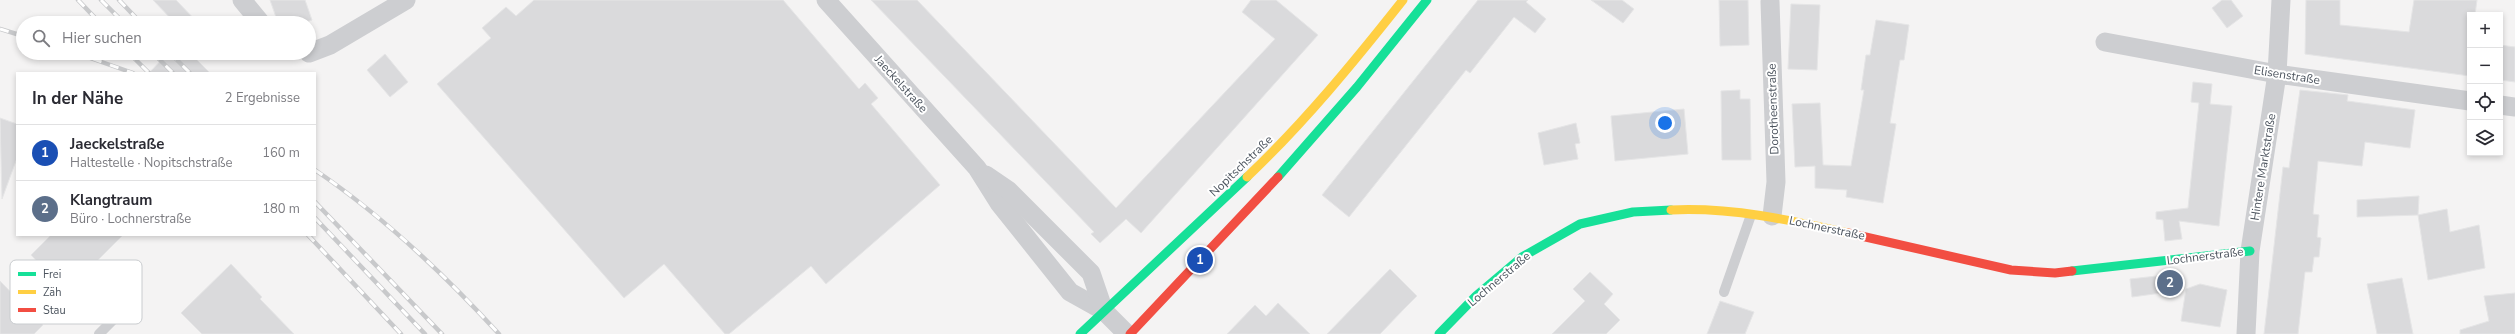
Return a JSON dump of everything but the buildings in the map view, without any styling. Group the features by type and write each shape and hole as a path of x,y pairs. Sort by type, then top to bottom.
{"main road":[{"name":"Nopitschstraße","path":"1080,334 1273,152 1344,74 1403,0"},
{"path":"1129,334 1303,149 1381,59 1427,0"},
{"name":"Lochnerstraße","path":"1439,334 1476,296 1522,257 1580,224 1633,212 1688,209 1772,216 2011,270 2055,273 2250,251"}],"street":[{"path":"242,0 255,16"},
{"path":"316,50 330,45 406,0"},
{"name":"Jaeckelstraße","path":"826,0 977,168 999,203 1070,292 1104,311"},
{"name":"Hintere Marktstraße","path":"2246,334 2250,251 2277,74 2281,0"},
{"name":"Dorotheenstraße","path":"1770,2 1776,182 1772,216"},
{"name":"Elisenstraße","path":"2105,42 2277,74 2467,101"},
{"path":"2503,105 2515,107"},
{"name":"Jaeckelstraße","path":"977,168 1008,190 1091,273 1104,311"},
{"path":"1104,311 1129,334"}],"lane":[{"path":"1724,292 1751,215"},
{"path":"99,334 109,324"}],"railway":[{"path":"78,0 93,16"},
{"path":"101,0 117,16"},
{"path":"119,0 134,16"},
{"path":"0,29 16,34"},
{"path":"96,60 130,72"},
{"path":"136,60 148,72"},
{"path":"160,60 172,72"},
{"path":"177,60 189,72"},
{"path":"316,171 389,226 435,268 499,334"},
{"path":"316,203 442,334"},
{"path":"316,219 425,334"},
{"path":"309,236 401,334"}],"traffic: fast":[{"path":"1278,177 1357,87 1427,0"},
{"path":"1080,334 1247,177"},
{"path":"1439,334 1476,296 1522,257 1580,224 1633,212 1671,210"},
{"path":"2072,271 2250,251"}],"traffic: slow":[{"path":"1247,177 1289,135 1328,92 1403,0"},
{"path":"1671,210 1716,210 1782,219 1848,233"}],"traffic: jam":[{"path":"1130,334 1278,177"},
{"path":"1848,233 2011,270 2055,273 2072,271"}],"place":[{"name":"Jaeckelstraße","path":"1200,260"},
{"name":"Klangtraum","path":"2170,283"}]}
